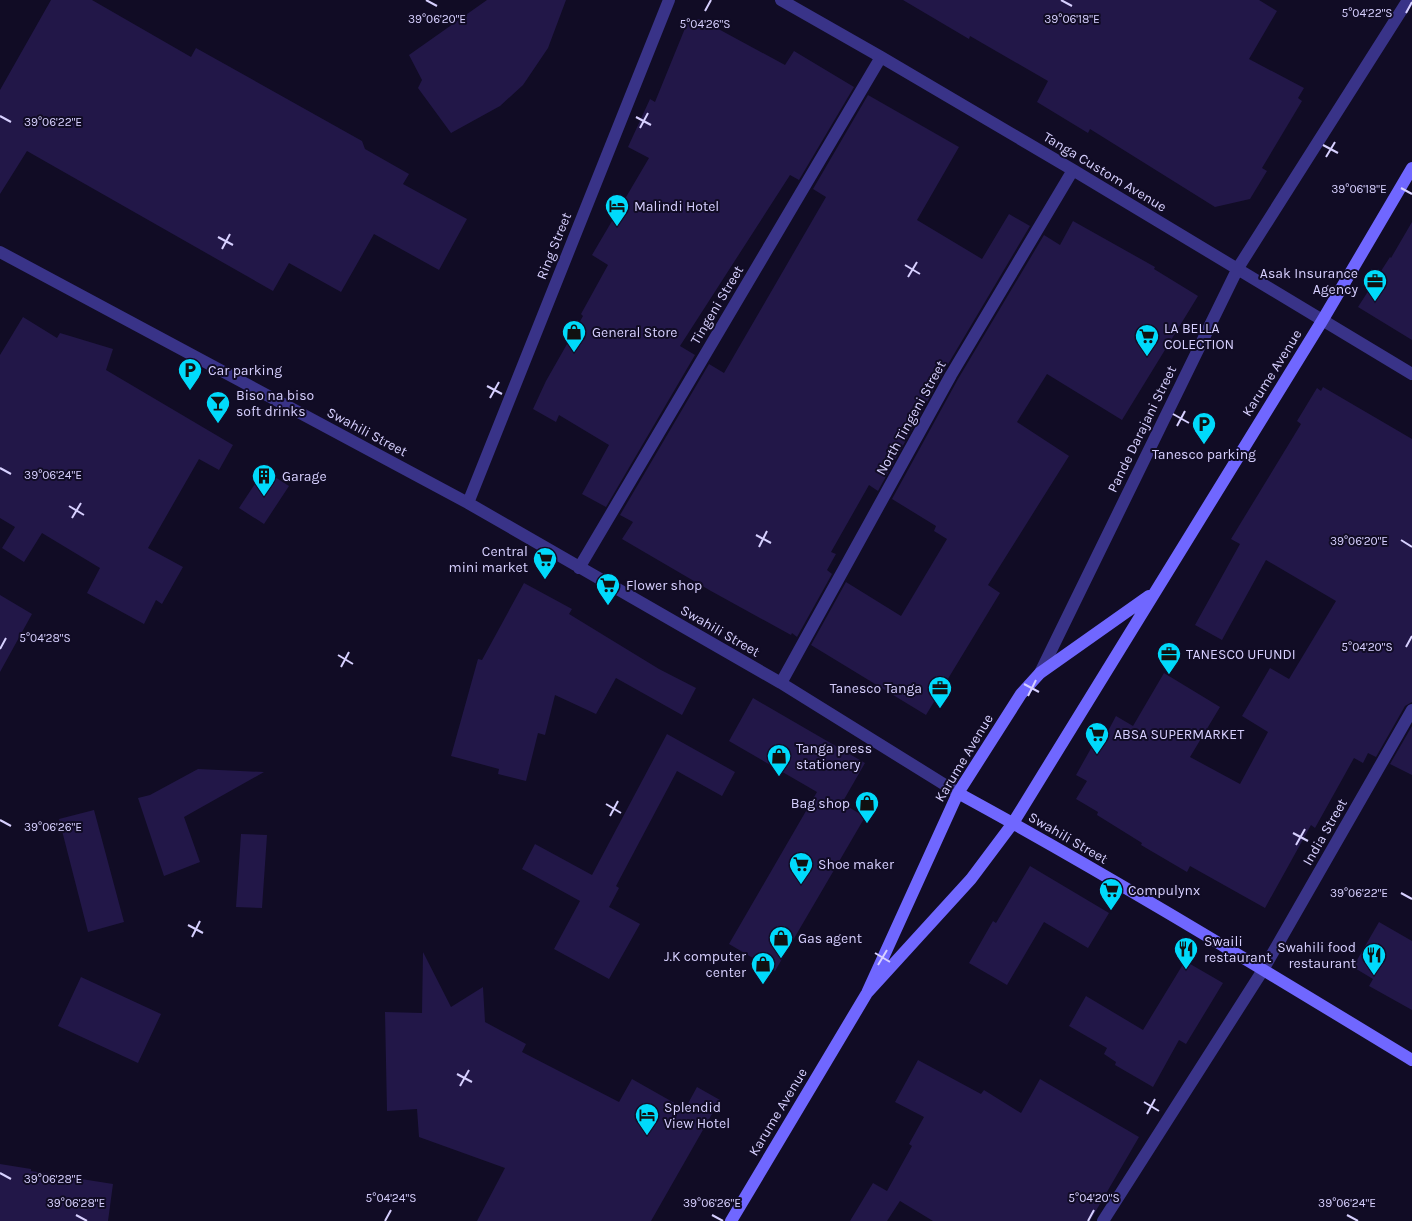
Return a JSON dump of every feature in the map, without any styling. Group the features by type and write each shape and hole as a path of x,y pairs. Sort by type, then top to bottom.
{"main road":[{"name":"Karume Avenue","path":"867,992 971,879 1013,823 1322,321 1412,168"},
{"name":"Karume Avenue","path":"731,1221 867,992 958,793 1020,694 1040,673 1155,592"},
{"name":"Swahili Street","path":"958,793 1013,823 1263,970 1412,1060"}],"street":[{"name":"Ring Street","path":"468,503 669,0"},
{"name":"Tanga Custom Avenue","path":"781,0 1073,170 1412,374"},
{"name":"Pande Darajani Street","path":"1040,673 1238,268 1408,0"},
{"name":"Tingeni Street","path":"579,568 881,57"},
{"name":"North Tingeni Street","path":"781,683 951,374 1073,170"},
{"name":"Swahili Street","path":"0,252 468,503 781,683 958,793"},
{"name":"India Street","path":"1103,1221 1263,970 1412,710"}],"building":[{"path":"51,0 92,0 191,57 196,48 362,141 365,149 409,174 403,184 467,219 439,270 374,234 341,292 289,263 273,291 27,151 0,194 0,90"},
{"path":"487,0 566,0 548,48 523,85 500,106 451,133 418,88 422,80 409,55"},
{"path":"903,0 1259,0 1277,11 1249,59 1304,88 1298,98 1302,101 1262,168 1267,171 1250,199 1215,207 1090,129 1088,133 1037,102 1048,81 970,36 969,39"},
{"path":"700,19 785,65 794,51 854,87 799,180 790,175 680,346 695,355 606,507 582,494 609,445 559,415 556,422 533,409 608,265 592,255 649,158 628,147 650,99 655,102 688,21"},
{"path":"868,95 959,147 917,220 982,259 1009,214 1030,226 944,371 878,491 869,485 831,552 836,554 827,570 832,574 797,637 711,591 622,539 633,522 620,515 709,364 724,373 826,197 813,189"},
{"path":"1073,221 1155,267 1154,269 1198,296 1122,420 1047,374 1017,422 1069,456 988,585 1000,593 926,715 811,645 846,582 901,616 947,539 934,531 936,526 892,499 958,379 1044,235 1060,245"},
{"path":"1412,222 1412,340 1358,307 1391,258"},
{"path":"23,317 57,338 60,333 113,349 106,370 233,445 219,470 199,459 148,548 183,567 162,604 156,600 144,624 87,593 100,568 42,533 24,562 2,548 15,527 0,518 0,355"},
{"path":"1323,387 1412,439 1412,702 1405,706 1376,757 1368,753 1363,763 1354,758 1315,828 1311,825 1265,908 1190,866 1187,872 1141,845 1142,843 1097,815 1098,812 1076,799 1087,781 1076,775 1094,743 1100,746 1116,716 1133,726 1164,673 1220,707 1190,757 1240,784 1268,732 1242,716 1270,668 1289,679 1336,601 1266,560 1222,640 1195,625 1240,544 1231,539 1301,424 1297,421 1317,388 1321,391"},
{"name":"Garage","path":"264,470 289,486 264,524 239,508"},
{"path":"524,583 572,609 569,614 659,669 696,688 682,715 616,678 596,714 555,695 545,735 538,733 526,781 498,774 499,769 451,756 478,659 482,660"},
{"path":"0,595 32,614 0,672"},
{"path":"753,698 865,763 842,803 865,817 775,971 729,944 817,792 729,741"},
{"path":"1412,726 1412,775 1390,764"},
{"path":"667,734 735,772 722,796 677,771 616,886 619,888 609,907 640,924 609,979 554,949 580,901 522,869 535,844 592,875"},
{"path":"198,769 264,772 184,817 200,862 164,876 138,798 150,795"},
{"path":"94,810 124,922 88,932 59,819"},
{"path":"241,834 267,835 262,908 236,907"},
{"path":"1030,866 1109,913 1088,948 1044,922 1007,985 969,963 993,921 996,923"},
{"path":"1379,922 1412,941 1412,1010 1369,986 1373,979 1353,967"},
{"path":"423,952 451,1007 483,987 485,1022 526,1044 522,1052 619,1102 632,1079 685,1109 697,1087 720,1100 651,1221 477,1221 505,1168 419,1137 417,1109 387,1111 385,1012 422,1013"},
{"path":"1185,961 1223,983 1186,1044 1179,1040 1153,1087 1115,1065 1116,1062 1104,1054 1107,1048 1069,1026 1086,996 1143,1030"},
{"path":"81,977 161,1014 138,1063 58,1026"},
{"path":"918,1060 981,1094 984,1090 1021,1113 1040,1079 1139,1137 1090,1221 933,1221 900,1201 887,1221 850,1221 873,1183 887,1191 912,1146 909,1144 924,1117 895,1102"},
{"path":"0,1164 113,1184 108,1221 0,1221"}],"place":[{"name":"Malindi Hotel","path":"617,227"},
{"name":"Asak Insurance Agency","path":"1375,302"},
{"name":"General Store","path":"574,353"},
{"name":"LA BELLA COLECTION","path":"1147,357"},
{"name":"Car parking","path":"190,391"},
{"name":"Biso na biso soft drinks","path":"218,424"},
{"name":"Tanesco parking","path":"1204,445"},
{"name":"Garage","path":"264,497"},
{"name":"Central mini market","path":"545,580"},
{"name":"Flower shop","path":"608,606"},
{"name":"TANESCO UFUNDI","path":"1169,675"},
{"name":"Tanesco Tanga","path":"940,709"},
{"name":"ABSA SUPERMARKET","path":"1097,755"},
{"name":"Tanga press stationery","path":"779,777"},
{"name":"Bag shop","path":"867,824"},
{"name":"Shoe maker","path":"801,885"},
{"name":"Compulynx","path":"1111,911"},
{"name":"Gas agent","path":"781,959"},
{"name":"Swaili restaurant","path":"1186,970"},
{"name":"Swahili food restaurant","path":"1374,976"},
{"name":"J.K computer center","path":"763,985"},
{"name":"Splendid View Hotel","path":"647,1136"}]}
